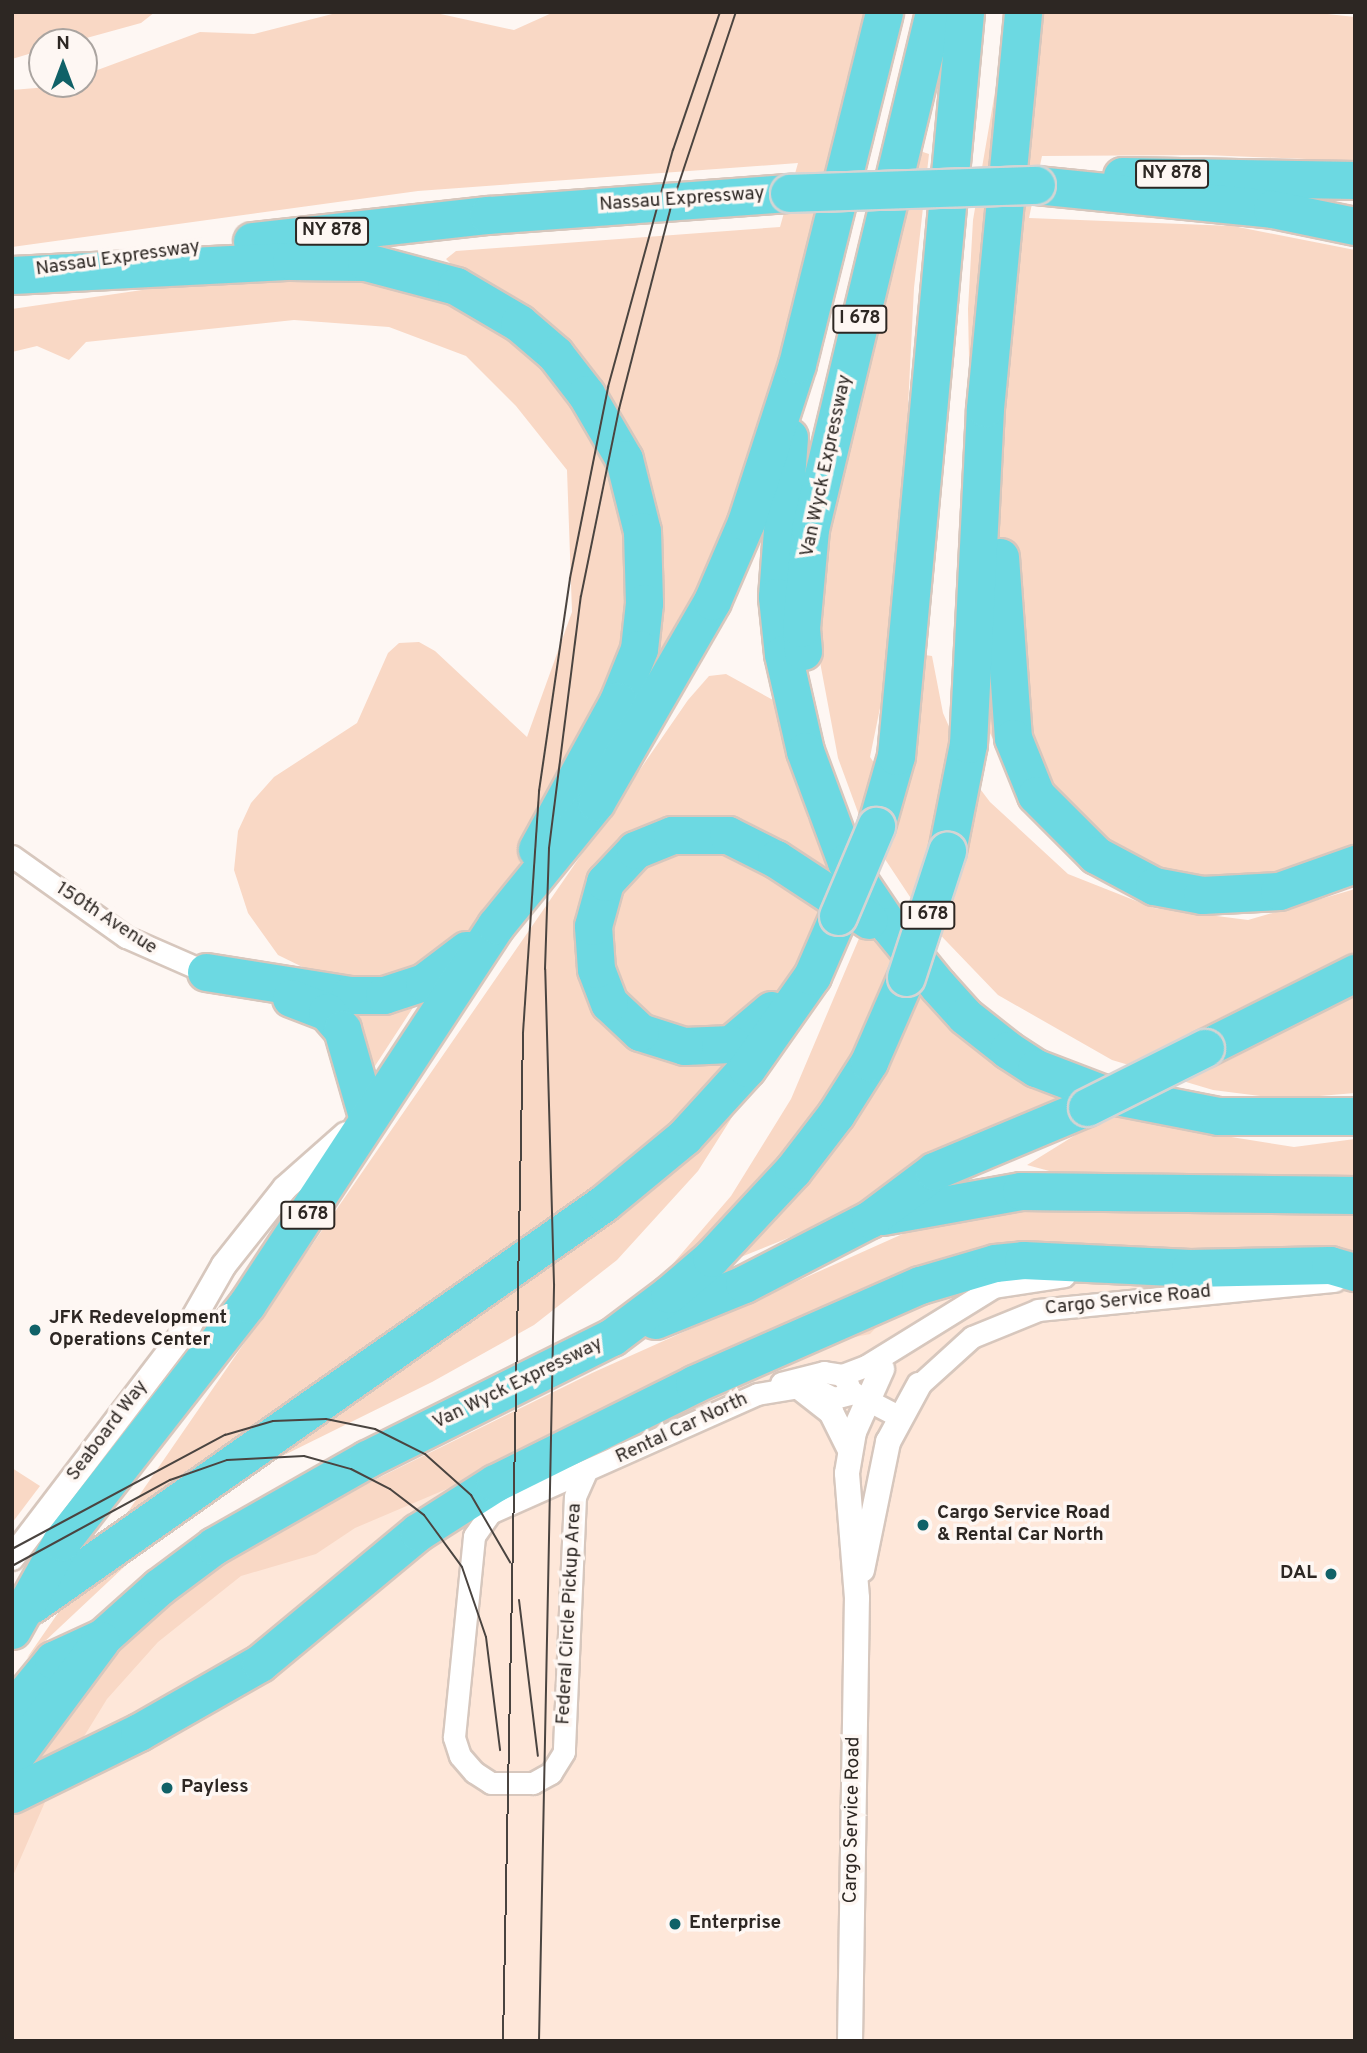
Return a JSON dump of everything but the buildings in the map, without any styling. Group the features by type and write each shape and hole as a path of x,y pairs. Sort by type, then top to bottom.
{"highway":[{"name":"Van Wyck Expressway","path":"922,982 823,758 809,705 801,628 810,529 826,453 934,12"},
{"path":"16,1614 604,1203 684,1137 747,1068 811,976 876,825 896,756 965,12"},
{"name":"Van Wyck Expressway","path":"12,1710 53,1660 103,1637 159,1587 280,1506 612,1337 711,1258 793,1170 922,982 968,744 982,482 1023,12"},
{"path":"882,19 797,364 777,597 783,654 805,751 829,823 867,896 901,941 922,982 1008,1050 1036,1068 1101,1093 1218,1116 1355,1116"},
{"name":"Nassau Expressway","path":"12,275 404,224 789,193 1036,185 1146,174 1355,180"},
{"path":"1036,185 1272,209 1355,226"},
{"path":"12,275 317,260 388,265 445,281 499,309 538,338 579,384 624,459 631,482 642,531 643,627 618,701 496,925 437,975 411,989 384,995 350,995 206,972"},
{"name":"I 678","path":"16,1614 61,1542 247,1304 305,1221 368,1116 496,925 596,802 712,601 746,522 797,364"},
{"path":"982,482 999,556 1013,738 1036,794 1074,835 1096,855 1154,886 1202,895 1279,891 1355,864"},
{"path":"811,976 731,1044 684,1046 640,1032 609,1003 596,969 593,926 605,882 635,850 672,835 728,835 776,859 901,941"},
{"path":"206,972 327,1012 347,1039 368,1116"},
{"path":"612,1337 744,1284 870,1219 934,1171 1087,1107 1355,973"},
{"path":"870,1219 1021,1191 1355,1195"},
{"path":"12,1794 139,1732 260,1663 418,1532 495,1483 694,1384 920,1285 995,1263 1023,1260 1190,1268 1329,1265 1355,1272"},
{"path":"12,1760 103,1637"}],"street":[{"name":"150th Avenue","path":"12,856 126,937 206,972"},
{"name":"Seaboard Way","path":"12,1558 189,1326 224,1265 285,1188 368,1116"},
{"name":"Cargo Service Road","path":"850,2041 857,1598 846,1495 850,1450 860,1396 902,1342 970,1299 1011,1283 1093,1275 1199,1280 1250,1289"},
{"name":"Cargo Service Road","path":"857,1598 883,1459 898,1416 919,1385 972,1337 1038,1310 1355,1279"},
{"path":"757,1394 811,1372 842,1375 866,1366 902,1342"},
{"path":"842,1375 860,1396"},
{"path":"799,1387 831,1412 850,1450"},
{"name":"Rental Car North","path":"585,1474 757,1394 799,1387 814,1388 834,1398 860,1396 898,1416"},
{"name":"Federal Circle Pickup Area","path":"585,1474 575,1496 564,1752 551,1773 533,1783 512,1786 491,1783 474,1772 460,1756 454,1737 474,1536 490,1513 585,1474"}],"shaded area":[{"path":"12,12 155,12 141,23 98,35 98,28 28,28 28,54 12,59"},
{"path":"340,12 436,13 514,30 554,12 896,12 724,532 686,614 639,687 625,438 446,259 456,251 780,227 798,163 418,191 12,247 12,90 28,89 28,98 98,98 98,70 200,32 254,34"},
{"path":"1022,12 1309,12 1355,17 1355,161 1205,155 1042,156 1029,218 1233,226 1355,250 1355,854 1240,887 1146,873 1010,772 976,706 968,309 973,220 1007,22"},
{"path":"920,151 929,154 914,288 897,625 870,757 899,799 925,655 932,656 943,713 961,754 956,757 990,802 1068,874 1154,908 1248,920 1355,889 1355,960 1186,1077 1355,996 1355,1093 1284,1099 1213,1090 1112,1060 998,995 924,918 863,826 838,758 817,646 826,527"},
{"path":"348,268 438,290 530,343 579,402 625,498 629,636 600,722 512,877 442,962 409,980 329,980 278,955 248,913 234,870 238,831 251,803 274,777 357,723 388,653 399,643 419,642 435,651 527,737 572,612 567,470 516,406 466,356 389,327 294,320 86,342 69,360 37,346 12,352 12,309 245,275"},
{"path":"726,674 773,700 783,720 808,819 861,912 1106,1110 1175,1128 1294,1147 1355,1139 1355,1185 1068,1176 1027,1165 1106,1116 1071,1100 798,1234 646,1295 731,1196 791,1099 863,929 835,887 760,1073 698,1171 617,1260 534,1325 432,1382 258,1468 140,1552 27,1658 688,700 709,676"},
{"path":"341,1003 416,1003 373,1069 359,1026"},
{"path":"998,1203 1355,1205 1355,1256 1070,1256 904,1298 870,1334 820,1344 489,1471 355,1528 316,1554 241,1576 158,1642 107,1699 48,1795 12,1878 12,1777 94,1675 161,1606 236,1548 592,1373 954,1211"},
{"path":"1355,1240 1355,2041 12,2041 12,1864 43,1791 102,1696 155,1637 242,1571 902,1275"},
{"path":"12,1468 40,1486 12,1523"}],"tram line":[{"path":"503,2041 523,1033 539,791 570,578 608,387 673,150 720,12"},
{"path":"539,2041 554,1284 545,969 549,848 581,596 619,409 670,210 736,12"},
{"path":"12,1549 225,1435 273,1421 326,1419 375,1429 425,1454 471,1495 510,1562"},
{"path":"12,1566 170,1480 227,1460 304,1456 351,1469 390,1489 424,1515 462,1567 486,1637 500,1750"},
{"path":"519,1600 538,1756"}],"place":[{"name":"JFK Redevelopment Operations Center","path":"35,1330"},
{"name":"Cargo Service Road & Rental Car North","path":"923,1525"},
{"name":"DAL","path":"1331,1574"},
{"name":"Payless","path":"167,1788"},
{"name":"Enterprise","path":"675,1924"}]}
